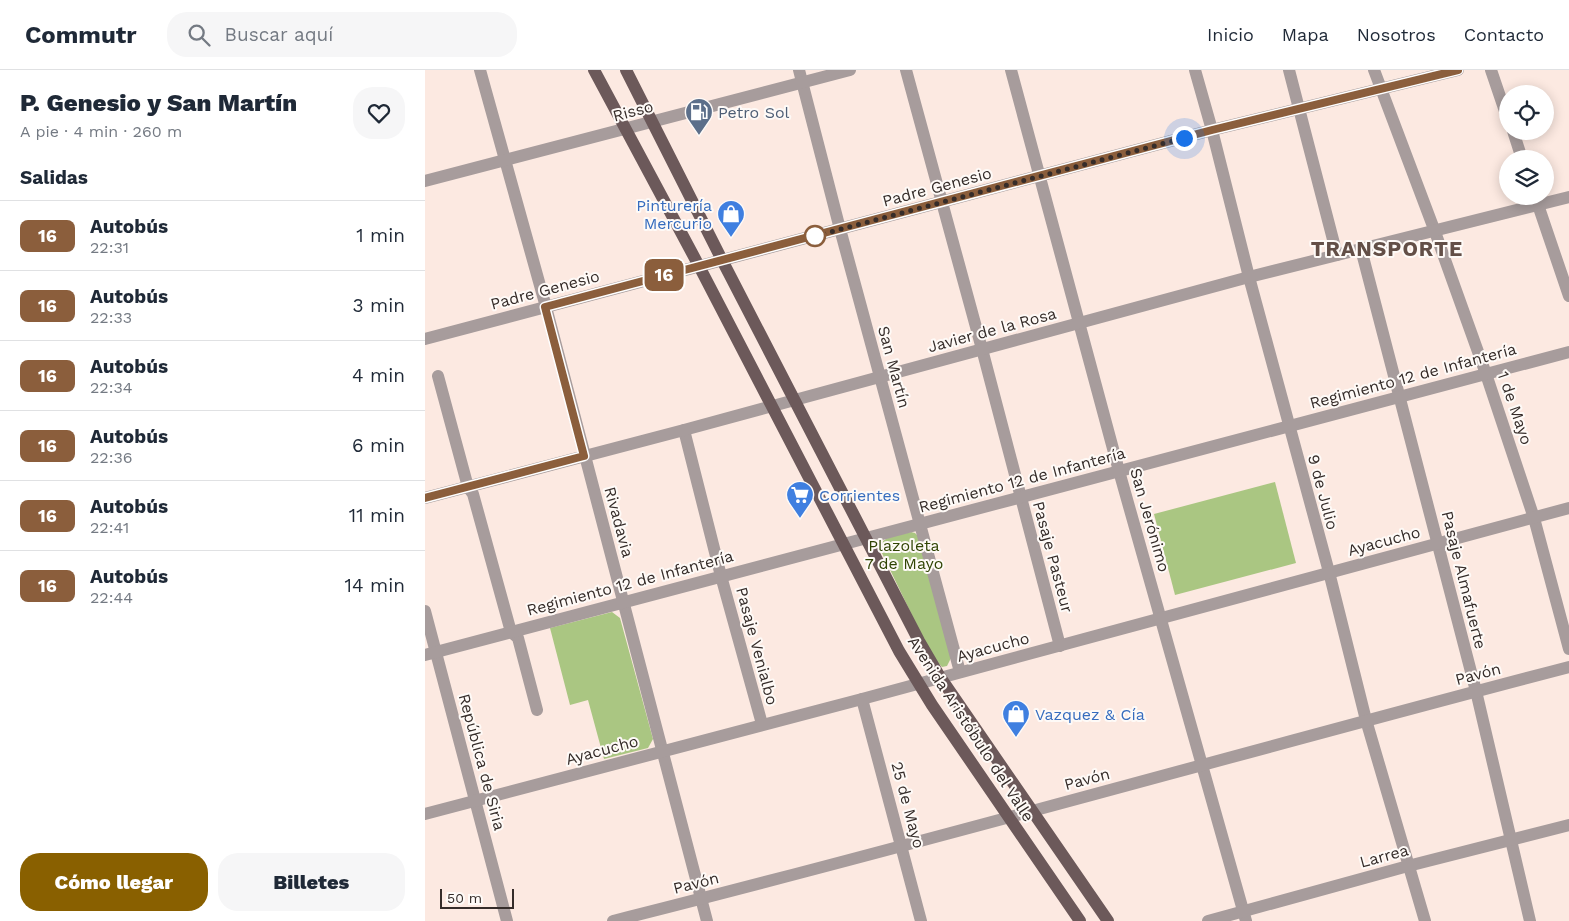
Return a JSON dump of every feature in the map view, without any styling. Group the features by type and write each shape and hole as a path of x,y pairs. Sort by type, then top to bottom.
{"main road":[{"name":"Avenida Aristóbulo del Valle","path":"594,70 699,266 899,651 918,683 1080,921"},
{"name":"Avenida Aristóbulo del Valle","path":"626,70 919,641 940,678 1108,921"}],"street":[{"name":"Rivadavia","path":"480,70 624,602 707,921"},
{"name":"Risso","path":"425,181 625,130 801,76 850,70"},
{"name":"Pasaje Pasteur","path":"906,70 983,349 1020,498 1060,646"},
{"name":"San Jerónimo","path":"1011,70 1119,471 1245,916"},
{"name":"9 de Julio","path":"1195,70 1288,426 1329,572 1366,720 1425,921"},
{"path":"1289,70 1337,255"},
{"name":"1 de Mayo","path":"1374,70 1486,374 1534,518 1569,649"},
{"name":"Padre Genesio","path":"425,338 1212,130 1457,70"},
{"path":"1491,70 1499,94"},
{"name":"San Martín","path":"801,76 840,229 921,524 959,672"},
{"name":"Javier de la Rosa","path":"1554,198 1569,196"},
{"name":"Javier de la Rosa","path":"425,498 771,407 1249,277 1434,230 1520,205"},
{"path":"1539,205 1569,296"},
{"name":"Pasaje Almafuerte","path":"1361,249 1476,691 1530,921"},
{"name":"Regimiento 12 de Infantería","path":"430,653 1569,352"},
{"path":"438,376 468,487 473,494 511,632 518,638 537,710"},
{"name":"Pasaje Venialbo","path":"684,430 721,576 762,724"},
{"name":"Ayacucho","path":"425,814 662,750 862,699 1569,508"},
{"name":"República de Siria","path":"425,612 430,653 475,800 507,921"},
{"name":"Pavón","path":"613,921 903,846 1202,764 1569,667"},
{"name":"25 de Mayo","path":"862,699 903,846 919,920"},
{"name":"Larrea","path":"1208,921 1245,916 1408,866 1569,825"}],"green space":[{"path":"1275,482 1296,563 1175,595 1154,514"},
{"name":"Plazoleta 7 de Mayo","path":"911,532 919,537 951,658 947,666 942,667 938,663 923,638 880,549 881,544 887,538"},
{"path":"612,612 620,618 653,739 648,748 604,759 588,700 570,705 550,628"}],"bus line":[{"name":"16","path":"425,498 584,456 545,307 1212,130 1458,70"}],"place":[{"name":"Petro Sol","path":"699,136"},
{"name":"Pinturería Mercurio","path":"731,238"},
{"name":"Corrientes","path":"800,519"},
{"name":"Vazquez & Cía","path":"1016,738"}],"district":[{"name":"TRANSPORTE","path":"1387,248"}],"route":[{"path":"815,236 1184,138"}]}
